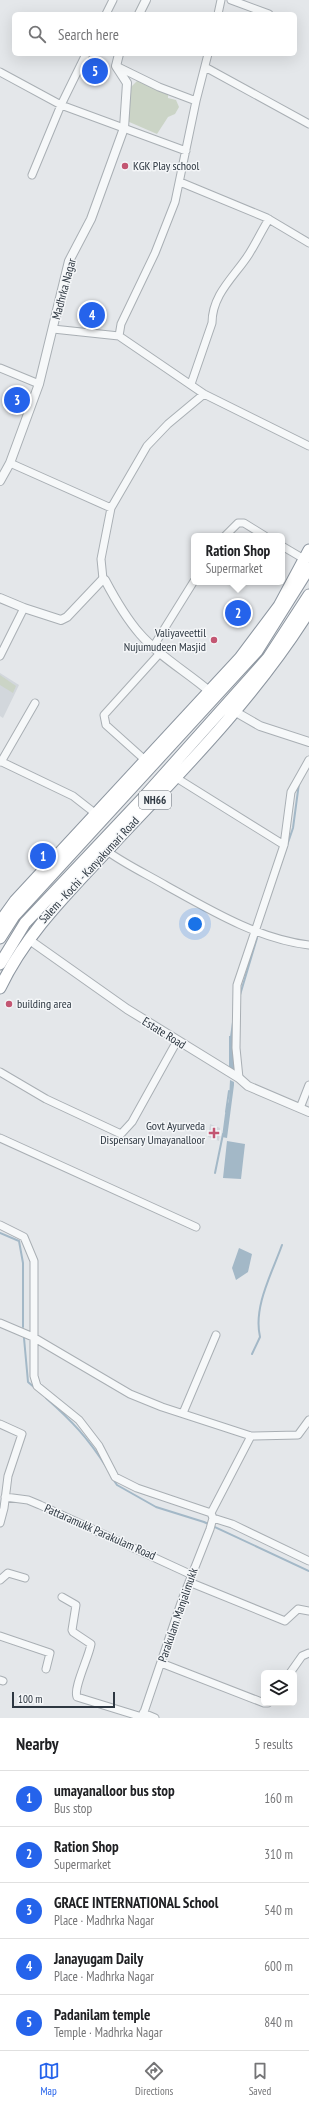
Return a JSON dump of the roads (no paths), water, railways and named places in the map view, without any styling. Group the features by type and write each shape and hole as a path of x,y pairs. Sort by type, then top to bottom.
{"highway":[{"name":"NH66","path":"0,922 15,901 240,658 279,606 307,559"},
{"path":"0,938 14,916 257,651 307,559"},
{"path":"0,964 25,923 143,798 268,658 309,595"},
{"name":"Salem - Kochi - Kanyakumari Road","path":"0,988 10,966 28,939 46,917 234,711 291,639 309,611"}],"street":[{"path":"107,12 113,0"},
{"path":"140,12 146,0"},
{"path":"218,12 221,0"},
{"path":"231,0 264,12"},
{"path":"32,175 61,105 85,56"},
{"path":"118,56 116,66 159,87 196,100"},
{"path":"119,336 121,324 155,253 175,202 196,100 208,56"},
{"name":"Madhrka Nagar","path":"0,480 3,470 10,463 39,384 69,261 91,219 124,128 127,83 116,66"},
{"path":"205,67 309,124"},
{"path":"0,72 61,105 186,151"},
{"path":"180,182 269,219 309,243"},
{"path":"191,384 223,288 250,253 269,219"},
{"path":"53,329 119,336 204,394 309,446"},
{"path":"0,368 39,384"},
{"path":"204,394 168,424 147,446 111,508 101,559 103,579 106,580 125,615 141,635 160,653 209,691"},
{"path":"10,463 111,508"},
{"path":"228,533 238,523 244,523 260,533"},
{"path":"285,548 307,559"},
{"path":"0,598 24,608 61,620 67,617 103,579"},
{"path":"153,647 192,585"},
{"path":"0,656 24,608"},
{"path":"145,760 106,725 104,715 160,653"},
{"path":"35,703 0,762 73,796 96,814"},
{"path":"234,711 260,726 309,742"},
{"path":"239,1078 236,1048 237,985 284,845 288,822 288,800 309,760"},
{"path":"175,777 284,845"},
{"path":"107,851 205,907 256,930 293,942 309,945"},
{"name":"Estate Road","path":"28,939 127,1009 239,1078 248,1086 309,1112"},
{"path":"0,1072 46,1099 121,1134 132,1122 177,1041"},
{"path":"300,1108 309,1085"},
{"path":"0,1138 196,1227"},
{"path":"0,1225 24,1237 34,1261 33,1337 34,1376 37,1386 79,1420 99,1446 115,1477 137,1488 232,1524 309,1561"},
{"path":"0,1323 33,1337 130,1394 251,1436 298,1435 309,1420"},
{"path":"183,1413 216,1336"},
{"path":"0,1424 22,1434 8,1476 0,1523"},
{"name":"Parakulam Manjalimukk","path":"143,1716 189,1582 210,1529 212,1517 251,1436"},
{"name":"Pattaramukk Parakulam Road","path":"5,1497 28,1500 40,1505 192,1575"},
{"path":"0,1580 8,1573 25,1578"},
{"path":"189,1582 285,1621 298,1610 309,1611"},
{"path":"62,1597 76,1605 73,1632 91,1644 89,1655 77,1688 77,1697 155,1718"},
{"path":"0,1636 50,1654 46,1669"},
{"path":"292,1670 302,1656 309,1653"},
{"path":"161,1663 261,1702"}],"water":[{"path":"229,1036 232,1036 236,1073 229,1069"},
{"path":"230,1080 234,1082 234,1085 227,1138 222,1137 225,1114 229,1100"},
{"path":"227,1141 245,1144 241,1179 223,1178"},
{"path":"239,1248 252,1254 248,1272 236,1280 232,1268"}],"waterway":[{"path":"278,872 293,828 299,783"},
{"path":"240,995 257,938"},
{"path":"231,1037 234,1015"},
{"path":"226,1112 229,1091"},
{"path":"215,1173 223,1134"},
{"path":"0,1233 19,1241 23,1263 23,1327"},
{"path":"252,1354 260,1337 259,1314 261,1302 282,1245"},
{"path":"24,1338 28,1382 35,1388"},
{"path":"46,1398 79,1430 107,1468"},
{"path":"113,1479 117,1485 156,1507 204,1522 309,1571"}],"place":[{"name":"Padanilam temple","path":"95,71"},
{"name":"KGK Play school","path":"125,166"},
{"name":"Janayugam Daily","path":"92,315"},
{"name":"GRACE INTERNATIONAL School","path":"17,400"},
{"name":"Ration Shop","path":"238,613"},
{"name":"Valiyaveettil Nujumudeen Masjid","path":"214,640"},
{"name":"umayanalloor bus stop","path":"43,856"},
{"name":"building area","path":"9,1004"},
{"name":"Govt Ayurveda Dispensary Umayanalloor","path":"214,1133"}]}
